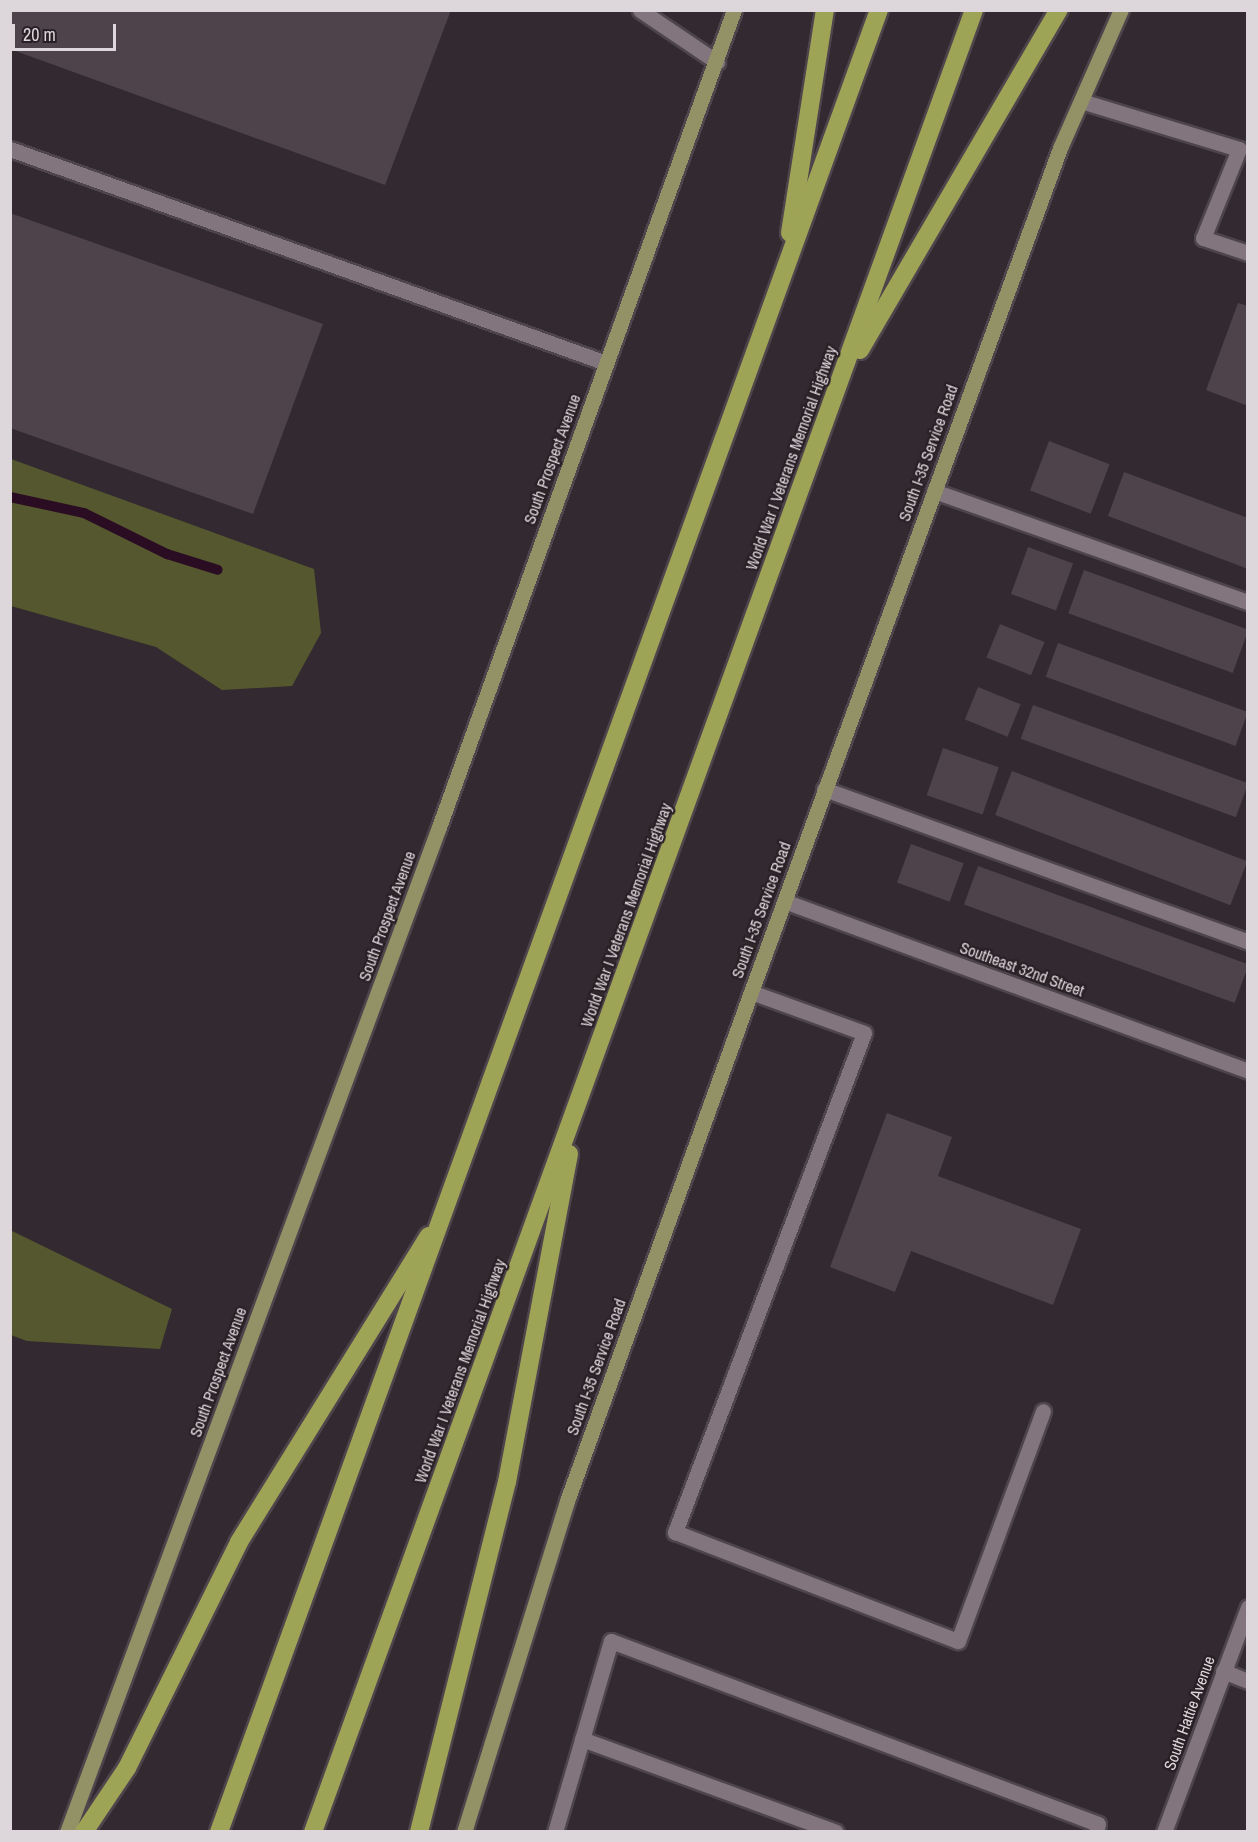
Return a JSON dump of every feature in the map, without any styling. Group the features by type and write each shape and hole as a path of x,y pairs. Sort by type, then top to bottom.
{"highway":[{"path":"783,276 825,10"},
{"path":"219,1832 449,1204 879,10"},
{"name":"World War I Veterans Memorial Highway","path":"313,1832 974,10"},
{"path":"836,390 1059,10"},
{"path":"419,1832 507,1482 580,1099"},
{"path":"84,1832 127,1768 239,1542 449,1204"}],"main road":[{"name":"South Prospect Avenue","path":"67,1832 439,827 734,10"},
{"name":"South I-35 Service Road","path":"464,1832 567,1502 824,789 1060,148 1121,10"}],"street":[{"path":"640,10 717,62"},
{"path":"1081,100 1239,149 1203,238 1248,254"},
{"path":"10,149 606,363"},
{"path":"934,491 1248,602"},
{"path":"824,789 1248,942"},
{"name":"Southeast 32nd Street","path":"784,901 1248,1071"},
{"path":"751,992 864,1033 675,1532 958,1641 1043,1411"},
{"name":"South Hattie Avenue","path":"1164,1832 1248,1607"},
{"path":"555,1832 611,1641 1098,1824 1096,1832"},
{"path":"1224,1671 1248,1681"},
{"path":"582,1738 836,1832"}],"green space":[{"path":"11,459 314,569 321,633 292,686 222,690 156,647 11,606"},
{"path":"10,1230 172,1309 160,1349 27,1341 11,1335"}],"building":[{"path":"10,10 451,10 385,185 10,49"},
{"path":"10,213 323,324 253,514 10,428"},
{"path":"1238,303 1248,306 1248,406 1206,390"},
{"path":"1049,441 1110,464 1091,514 1030,490"},
{"path":"1124,472 1248,518 1248,569 1108,516"},
{"path":"1028,547 1073,563 1056,610 1011,594"},
{"path":"1084,570 1248,630 1233,673 1068,613"},
{"path":"1000,624 1045,642 1031,675 987,657"},
{"path":"1058,643 1248,712 1236,746 1046,677"},
{"path":"978,687 1021,704 1008,737 965,719"},
{"path":"1033,705 1248,783 1236,817 1021,739"},
{"path":"943,748 999,767 983,814 927,795"},
{"path":"1012,771 1247,861 1230,905 995,815"},
{"path":"911,844 964,863 950,902 897,883"},
{"path":"978,866 1248,964 1235,1003 964,905"},
{"path":"887,1113 952,1137 938,1176 1081,1229 1053,1305 911,1251 895,1292 830,1267"}],"waterway":[{"path":"10,497 84,513 167,554 218,570"}]}
